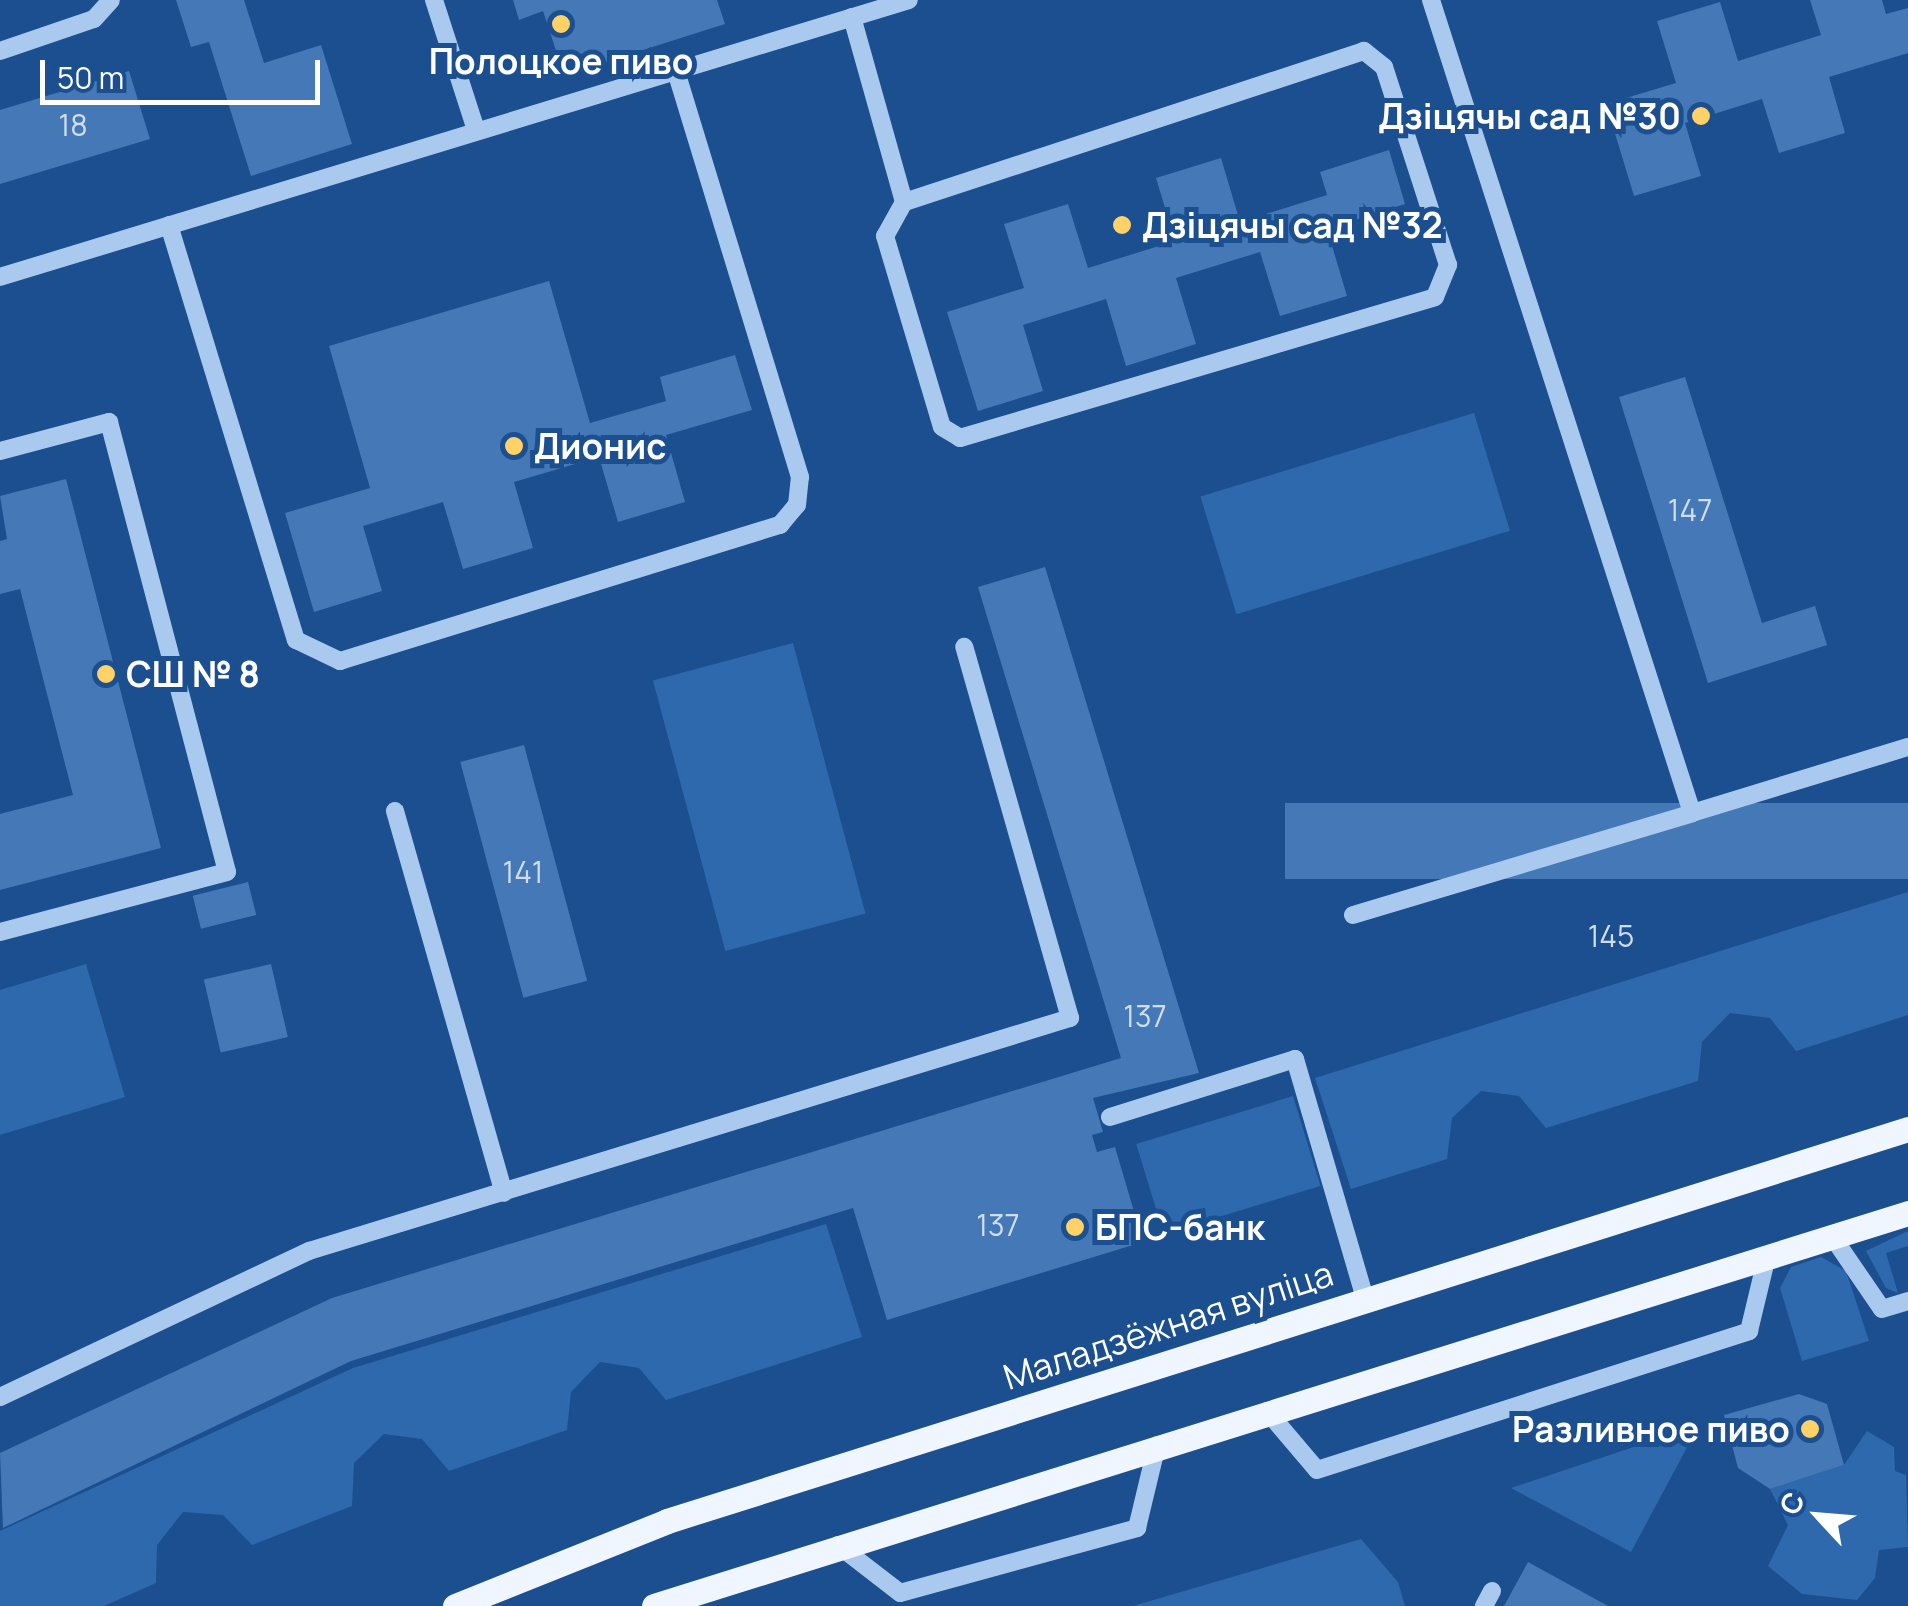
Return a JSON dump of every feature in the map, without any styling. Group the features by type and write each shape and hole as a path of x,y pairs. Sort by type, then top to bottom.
{"main road":[{"name":"Маладзёжная вуліца","path":"455,1606 666,1522 1908,1129"},
{"path":"654,1606 1267,1410 1908,1213"}],"lane":[{"path":"0,51 94,19 111,0"},
{"path":"434,0 476,130"},
{"path":"0,277 674,68 909,0"},
{"path":"1431,0 1692,813"},
{"path":"852,17 904,202 885,236 942,427 960,438 1436,297 1448,265 1384,66 1364,51 904,202"},
{"path":"169,225 296,640 340,661 780,524 798,505 800,477 674,68"},
{"path":"0,451 108,422 227,872 0,932"},
{"path":"0,1397 309,1251 1070,1018 964,648"},
{"path":"1354,915 1908,748"},
{"path":"396,811 504,1193"},
{"path":"1110,1117 1296,1060 1366,1299"},
{"path":"1832,1236 1882,1309 1908,1301"},
{"path":"1267,1410 1317,1470 1749,1330 1767,1256"},
{"path":"838,1545 900,1593 1136,1528 1156,1445"}],"shaded area":[{"path":"1474,413 1510,531 1236,614 1200,497"},
{"path":"793,643 865,913 725,951 653,681"},
{"path":"1908,892 1908,1015 1796,1051 1770,1018 1730,1013 1702,1042 1698,1081 1546,1128 1519,1096 1481,1091 1452,1118 1447,1159 1351,1189 1315,1078"},
{"path":"86,964 125,1097 0,1135 0,990"},
{"path":"1293,1096 1320,1186 1164,1234 1136,1144"},
{"path":"826,1224 862,1337 666,1400 639,1368 600,1362 571,1392 567,1430 449,1471 422,1439 384,1434 354,1463 352,1506 252,1545 223,1515 183,1512 157,1545 156,1583 104,1606 0,1606 0,1531 353,1368"},
{"path":"1908,1231 1908,1246 1886,1253 1898,1293 1886,1288 1866,1251"},
{"path":"1821,1257 1846,1271 1869,1341 1802,1361 1780,1288 1791,1267"},
{"path":"1699,1425 1631,1552 1511,1488"},
{"path":"1867,1431 1894,1447 1895,1471 1906,1475 1908,1547 1879,1550 1875,1578 1857,1600 1802,1594 1768,1566 1788,1525 1770,1489 1844,1465"},
{"path":"1361,1539 1398,1582 1405,1606 1133,1606"}],"building":[{"path":"176,0 244,0 264,63 321,45 352,144 251,176 209,42 191,47"},
{"path":"513,0 717,0 725,24 564,75 543,11 519,20"},
{"path":"1810,0 1882,0 1886,14 1908,8 1908,53 1829,77 1845,133 1779,153 1762,99 1685,123 1701,176 1634,196 1606,104 1676,83 1657,21 1720,2 1738,61 1821,35"},
{"path":"129,71 150,139 0,184 0,110"},
{"path":"1389,150 1405,204 1327,229 1347,296 1280,316 1260,252 1176,278 1196,344 1126,366 1106,299 1023,325 1043,391 978,411 947,312 1024,288 1004,224 1068,204 1088,268 1175,241 1156,178 1221,158 1240,222 1327,195 1320,172"},
{"name":"Дионис","path":"549,281 590,423 666,401 660,377 735,355 752,410 666,435 685,502 618,522 599,457 514,482 533,548 463,569 443,502 363,526 382,591 314,612 285,513 370,488 329,346"},
{"path":"1685,377 1762,623 1815,606 1827,645 1708,683 1619,397"},
{"path":"66,479 161,848 0,890 0,814 73,795 20,589 0,594 0,541 7,539 0,496"},
{"path":"1045,567 1199,1073 1093,1098 1103,1132 1092,1135 1097,1152 1115,1147 1143,1242 887,1320 853,1208 351,1361 3,1528 0,1453 332,1298 1121,1058 978,587"},
{"path":"524,745 587,981 523,998 460,762"},
{"path":"1285,803 1908,803 1908,879 1285,879"},
{"path":"248,882 256,915 201,929 193,896"},
{"path":"271,964 288,1037 221,1053 204,980"},
{"path":"1799,1394 1827,1404 1844,1465 1770,1489 1738,1468 1724,1415"},
{"path":"1528,1562 1608,1606 1504,1606"}],"place":[{"name":"Полоцкое пиво","path":"561,24"},
{"name":"Дзіцячы сад №30","path":"1701,116"},
{"name":"Дзіцячы сад №32","path":"1122,225"},
{"name":"Дионис","path":"514,446"},
{"name":"СШ № 8","path":"106,674"},
{"name":"БПС-банк","path":"1075,1227"},
{"name":"Разливное пиво","path":"1810,1429"}]}
